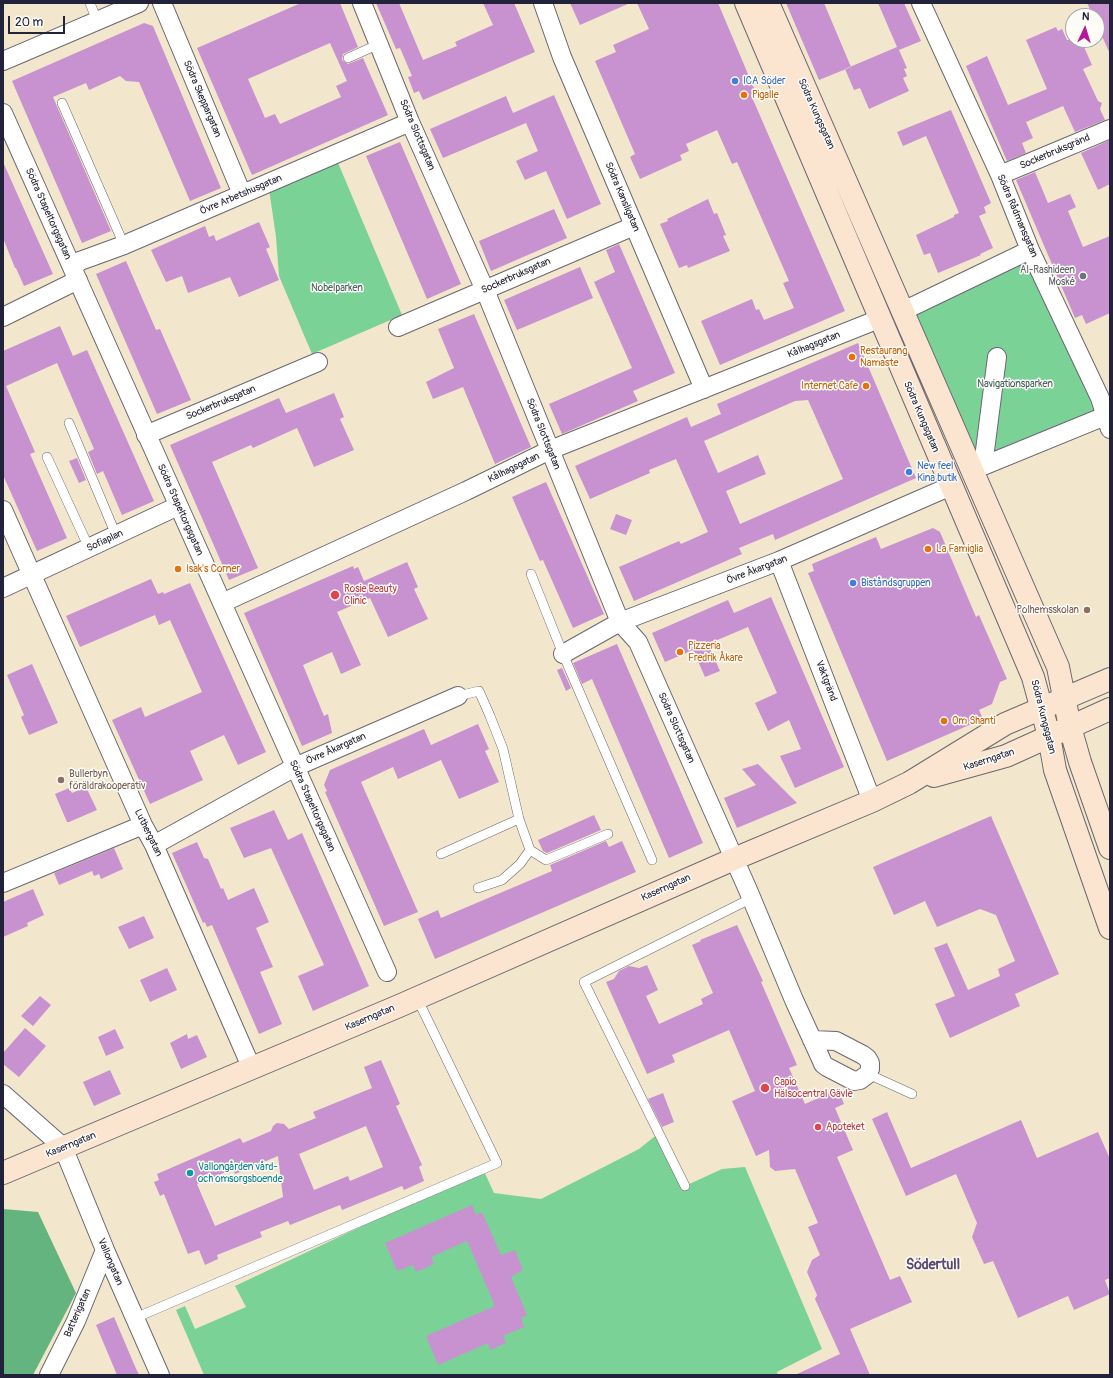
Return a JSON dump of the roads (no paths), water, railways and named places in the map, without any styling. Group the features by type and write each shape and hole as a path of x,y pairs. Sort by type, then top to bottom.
{"main road":[{"name":"Södra Kungsgatan","path":"746,3 879,319 1033,677 1049,736 1055,770 1110,928"},
{"name":"Södra Kungsgatan","path":"768,3 1058,667 1070,727 1080,762 1110,848"},
{"name":"Kaserngatan","path":"909,784 1005,724 1110,679"},
{"name":"Kaserngatan","path":"3,1173 252,1069 909,784 1006,756 1110,709"}],"street":[{"path":"3,61 139,3"},
{"name":"Södra Skeppargatan","path":"162,3 242,194"},
{"name":"Södra Slottsgatan","path":"362,3 410,122 485,290 620,622 638,642 734,859"},
{"name":"Södra Kansligatan","path":"543,3 562,57 704,389"},
{"name":"Södra Rådmansgatan","path":"921,3 1000,175 1030,250 1109,419"},
{"name":"Södra Stapeltorgsgatan","path":"3,113 387,972"},
{"name":"Övre Arbetshusgatan","path":"3,318 75,274 80,262 124,245 410,122"},
{"name":"Sockerbruksgränd","path":"1000,175 1110,129"},
{"name":"Sockerbruksgatan","path":"398,327 634,226"},
{"path":"903,311 1030,250"},
{"name":"Kålhagsgatan","path":"222,603 466,491 550,450 879,319"},
{"path":"997,357 983,466 1109,419"},
{"name":"Sockerbruksgatan","path":"146,435 318,362"},
{"name":"Övre Åkargatan","path":"563,654 620,622 780,561 951,486"},
{"name":"Sofiaplan","path":"3,588 178,506"},
{"name":"Luthergatan","path":"3,510 143,825 154,845 252,1069"},
{"name":"Vaktgränd","path":"780,561 872,800"},
{"name":"Övre Åkargatan","path":"154,845 295,767 458,696"},
{"path":"3,883 143,825"},
{"path":"734,859 752,898 794,1000 812,1040 823,1064 827,1068 854,1081 860,1080 868,1074 870,1063 863,1055 836,1041 812,1040"},
{"path":"3,1094 63,1147"},
{"name":"Vallongatan","path":"63,1147 105,1250 160,1375"},
{"name":"Batterigatan","path":"49,1375 76,1321 105,1250"}],"lane":[{"path":"90,3 98,21"},
{"path":"348,58 379,44"},
{"path":"62,102 124,245"},
{"path":"68,423 116,535"},
{"path":"47,457 89,548"},
{"path":"531,574 563,654 652,860"},
{"path":"458,696 479,691 503,749 519,818 530,850 546,860 608,834"},
{"path":"441,854 519,818"},
{"path":"478,888 502,880 520,864 530,850"},
{"path":"685,1186 584,982 752,898"},
{"path":"135,1318 497,1163 417,998"},
{"path":"868,1074 912,1094"}],"place":[{"name":"ICA Söder","path":"735,81"},
{"name":"Pigalle","path":"744,95"},
{"name":"Al-Rashideen Moské","path":"1083,276"},
{"name":"Restaurang Namaste","path":"852,357"},
{"name":"Internet Cafe","path":"866,386"},
{"name":"New feel Kina butik","path":"909,472"},
{"name":"La Famiglia","path":"928,549"},
{"name":"Isak's Corner","path":"178,569"},
{"name":"Biståndsgruppen","path":"853,583"},
{"name":"Rosie Beauty Clinic","path":"335,595"},
{"name":"Polhemsskolan","path":"1087,610"},
{"name":"Pizzeria Fredrik Åkare","path":"680,652"},
{"name":"Om Shanti","path":"944,721"},
{"name":"Bullerbyn föräldrakooperativ","path":"61,780"},
{"name":"Capio Hälsocentral Gävle","path":"765,1088"},
{"name":"Apoteket","path":"818,1127"},
{"name":"Vallongården vård- och omsorgsboende","path":"190,1173"}],"district":[{"name":"Södertull","path":"933,1265"}],"park label":[{"name":"Nobelparken","path":"337,288"},
{"name":"Navigationsparken","path":"1015,384"}]}
